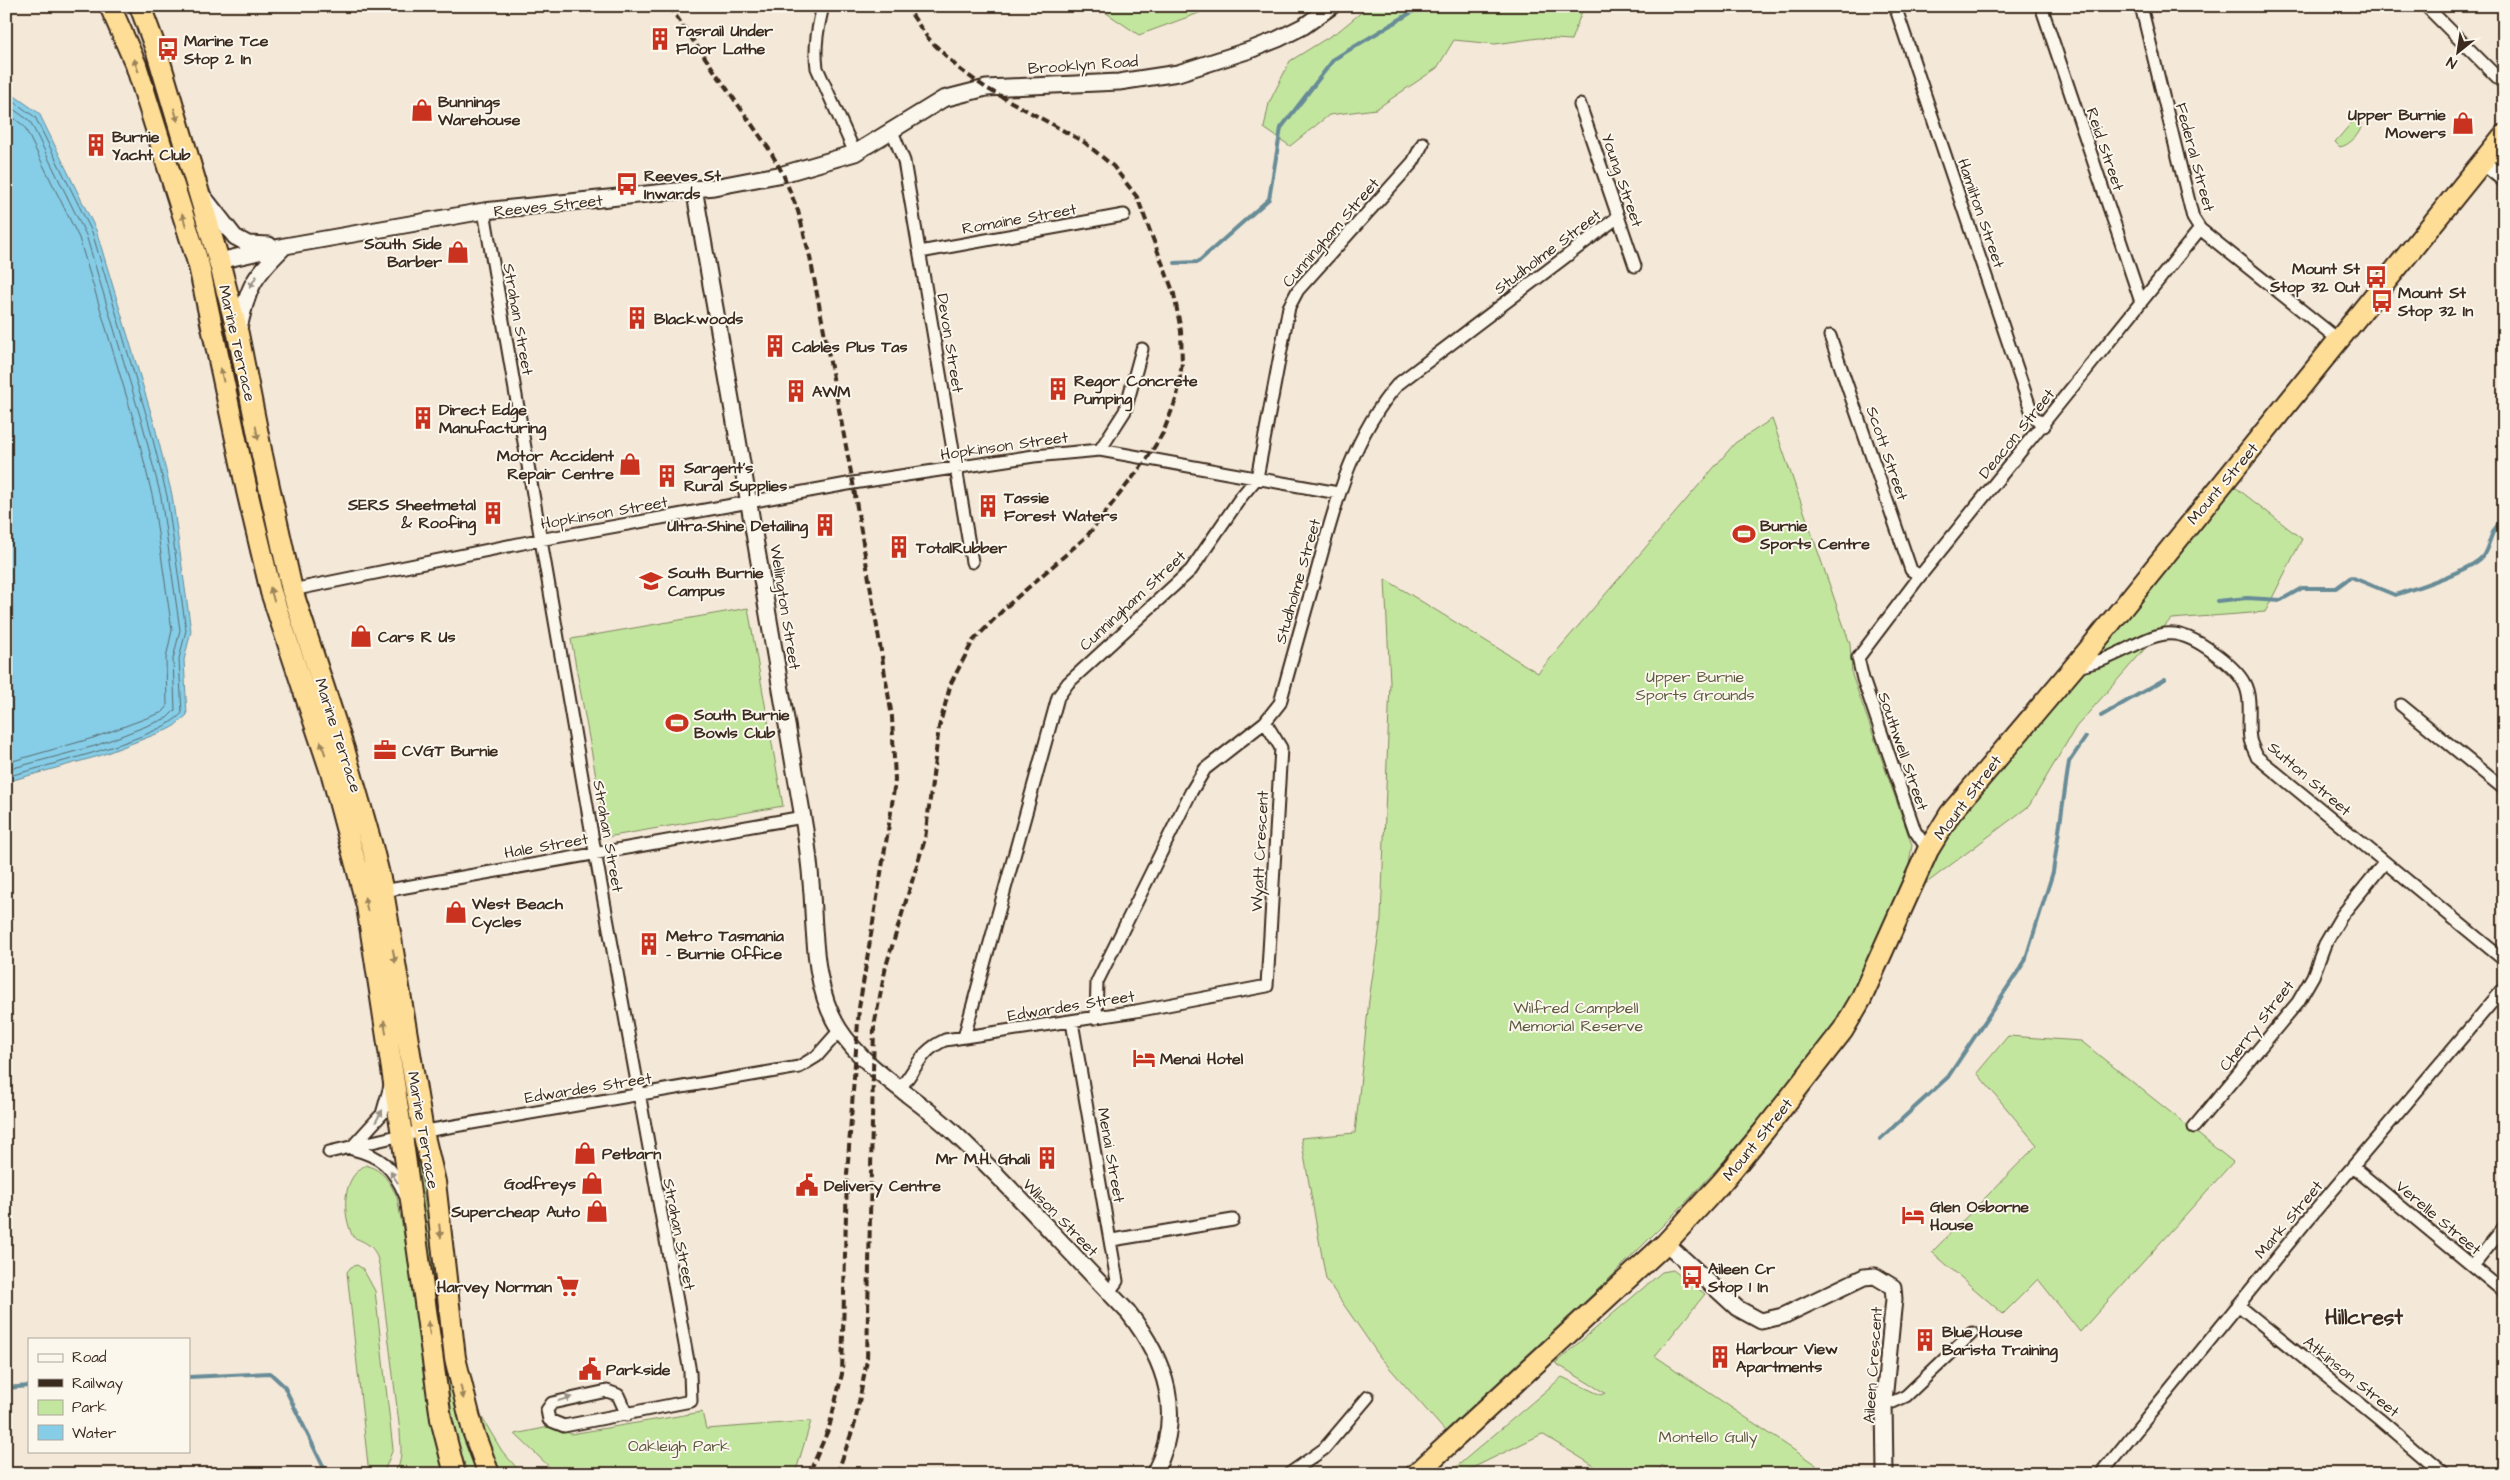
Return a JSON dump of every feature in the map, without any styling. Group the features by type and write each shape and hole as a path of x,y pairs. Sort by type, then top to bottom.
{"highway":[{"name":"Marine Terrace","path":"110,6 136,65 199,266 247,491 271,592 332,775 366,906 402,1136 441,1419 455,1474"},
{"name":"Marine Terrace","path":"140,6 157,52 200,191 238,334 292,590 361,804 383,891 423,1132 435,1182 455,1358 473,1431 489,1474"},
{"name":"Mount Street","path":"1416,1474 1666,1243 1722,1182 1843,1030 1861,999 1928,850 1950,814 2074,668 2188,524 2340,341 2504,135"},
{"name":"Reeves Street","path":"199,266 219,261"}],"street":[{"path":"823,6 815,52 817,68 855,153"},
{"name":"Brooklyn Road","path":"892,131 943,99 986,88 1119,82 1178,73 1271,42 1304,26 1332,6"},
{"name":"Hamilton Street","path":"1895,6 2033,416 2044,426"},
{"name":"Reid Street","path":"2041,6 2141,302"},
{"name":"Federal Street","path":"2141,6 2192,218 2200,229 2340,341"},
{"path":"2426,6 2504,84"},
{"name":"Young Street","path":"1580,105 1635,266"},
{"name":"Reeves Street","path":"219,261 285,246 484,211 694,188 783,174 855,153 892,131"},
{"name":"Devon Street","path":"892,131 904,161 972,562"},
{"name":"Cunningham Street","path":"964,1037 1038,762 1058,696 1068,683 1191,570 1241,497 1257,478 1289,307 1298,290 1413,162 1423,143"},
{"path":"2483,162 2504,179"},
{"name":"Wellington Street","path":"694,188 750,502 803,817 821,986 829,1010 840,1030"},
{"path":"200,191 235,237 248,244 285,246"},
{"name":"Strahan Street","path":"484,211 595,852 687,1353 691,1401 627,1416 564,1426 549,1420 547,1410 552,1403 607,1391 618,1395 627,1416"},
{"name":"Romaine Street","path":"920,252 1124,215"},
{"name":"Studholme Street","path":"1096,1018 1097,982 1191,792 1205,769 1265,722 1280,703 1338,493 1365,433 1382,402 1398,384 1618,217"},
{"name":"Deacon Street","path":"1858,658 1920,576 2044,426 2200,229"},
{"path":"238,334 248,290 259,271 285,246"},
{"name":"Scott Street","path":"1830,336 1911,570 1920,576"},
{"path":"1100,450 1126,411 1142,348"},
{"name":"Hopkinson Street","path":"292,590 750,502 1034,456 1100,450 1338,493"},
{"name":"Sutton Street","path":"2074,668 2106,658 2153,635 2169,634 2190,637 2228,664 2244,682 2248,697 2250,741 2257,757 2504,960"},
{"name":"Southwell Street","path":"1858,658 1863,679 1914,831 1928,850"},
{"path":"2401,705 2504,789"},
{"name":"Wyatt Crescent","path":"1265,722 1281,748 1267,986"},
{"name":"Hale Street","path":"383,891 595,852 803,817"},
{"name":"Cherry Street","path":"2194,1127 2298,1002 2313,976 2325,944 2342,915 2385,862"},
{"name":"Edwardes Street","path":"901,1087 931,1046 945,1040 1096,1018 1267,986"},
{"name":"Mark Street","path":"2102,1474 2353,1166 2504,988"},
{"name":"Menai Street","path":"1072,1022 1112,1240 1117,1280 1109,1292"},
{"name":"Edwardes Street","path":"329,1152 351,1149 423,1132 799,1067 816,1056 840,1030"},
{"name":"Wilson Street","path":"840,1030 863,1058 901,1087 976,1154 1128,1312 1147,1337 1160,1362 1167,1384 1169,1403 1166,1436 1154,1474"},
{"path":"393,1075 382,1114 351,1149 372,1154 386,1164 404,1193 414,1221"},
{"name":"Verelle Street","path":"2353,1166 2504,1292"},
{"path":"1112,1240 1233,1220"},
{"path":"2473,1266 2504,1227"},
{"name":"Aileen Crescent","path":"1666,1243 1737,1308 1761,1321 1783,1316 1864,1277 1875,1276 1893,1287 1894,1299 1884,1401 1885,1474"},
{"name":"Atkinson Street","path":"2238,1306 2379,1419 2443,1474"},
{"path":"1884,1401 1893,1402 1906,1396 1972,1333"},
{"path":"1289,1474 1324,1449 1368,1397"}],"green space":[{"path":"1096,6 1218,6 1139,35"},
{"path":"1369,6 1584,6 1571,40 1539,38 1495,44 1454,40 1437,68 1376,109 1329,115 1290,146 1264,128 1269,103 1290,61 1340,30"},
{"path":"2354,120 2362,124 2359,132 2351,141 2340,147 2335,142"},
{"name":"Wilfred Campbell Memorial Reserve","path":"1772,419 1850,644 1852,675 1912,845 1909,865 1862,974 1834,1027 1748,1135 1690,1198 1605,1283 1445,1431 1380,1357 1326,1279 1301,1138 1355,1133 1369,1000 1381,919 1390,683 1385,579 1538,673 1735,443"},
{"path":"2225,479 2302,539 2265,612 2171,619 2076,727 2029,806 1904,900 1928,850"},
{"name":"South Burnie Bowls Club","path":"748,608 783,806 607,837 571,639"},
{"path":"2008,1036 2081,1041 2233,1162 2080,1332 2038,1279 2003,1314 1932,1252 2037,1145 1977,1073"},
{"path":"419,1161 451,1384 481,1474 464,1474 454,1439 415,1162"},
{"path":"366,1165 377,1170 385,1177 397,1197 447,1474 395,1474 400,1459 400,1432 380,1269 377,1256 372,1248 365,1242 353,1237 349,1228 346,1208 348,1187 352,1178"},
{"path":"357,1265 363,1269 375,1291 393,1449 383,1474 369,1474 347,1272 351,1267"},
{"name":"Montello Gully","path":"1673,1270 1705,1294 1655,1356 1816,1465 1820,1474 1671,1474 1662,1465 1657,1474 1595,1474 1599,1469 1542,1434 1460,1474 1448,1474 1562,1377 1601,1395 1605,1393 1555,1363 1662,1272"},
{"path":"470,1376 481,1416 502,1451 522,1474 498,1474 468,1383"},
{"name":"Oakleigh Park","path":"702,1412 706,1429 811,1421 795,1474 557,1474 515,1434 554,1426 571,1434"}],"water":[{"path":"6,90 39,113 96,230 154,423 172,495 191,631 184,660 187,715 172,728 99,756 6,782"}],"waterway":[{"path":"1175,263 1198,262 1269,199 1281,128 1334,59 1422,6"},
{"path":"2217,601 2247,598 2281,600 2302,588 2336,588 2351,577 2395,595 2442,578 2477,561 2486,551 2496,527 2504,520"},
{"path":"2101,716 2165,679"},
{"path":"1880,1139 1948,1077 2025,961 2053,872 2069,762 2086,737"},
{"path":"190,1377 270,1373 284,1386 326,1472"},
{"path":"6,1388 28,1386"}],"railway":[{"path":"669,6 769,149 783,174 798,211 810,257 853,483 892,717 895,780 859,1008 847,1175 842,1374 829,1428 809,1474"},
{"path":"837,1474 855,1423 867,1360 874,1026 886,966 925,839 939,727 951,683 973,641 1006,607 1087,536 1147,459 1163,433 1177,397 1182,363 1181,331 1174,294 1137,197 1113,166 1084,142 986,88 958,68 927,37 906,6"}],"place":[{"name":"Tasrail Under Floor Lathe","path":"660,39"},
{"name":"Marine Tce Stop 2 In","path":"168,49"},
{"name":"Bunnings Warehouse","path":"422,110"},
{"name":"Upper Burnie Mowers","path":"2463,123"},
{"name":"Burnie Yacht Club","path":"96,145"},
{"name":"Reeves St Inwards","path":"627,184"},
{"name":"South Side Barber","path":"458,252"},
{"name":"Mount St Stop 32 Out","path":"2376,277"},
{"name":"Mount St Stop 32 In","path":"2382,301"},
{"name":"Blackwoods","path":"637,318"},
{"name":"Cables Plus Tas","path":"775,346"},
{"name":"Regor Concrete Pumping","path":"1058,389"},
{"name":"AWM","path":"796,391"},
{"name":"Direct Edge Manufacturing","path":"423,418"},
{"name":"Motor Accident Repair Centre","path":"630,464"},
{"name":"Sargent's Rural Supplies","path":"667,476"},
{"name":"Tassie Forest Waters","path":"988,506"},
{"name":"SERS Sheetmetal & Roofing","path":"493,513"},
{"name":"Ultra-Shine Detailing","path":"825,525"},
{"name":"Burnie Sports Centre","path":"1744,534"},
{"name":"TotalRubber","path":"899,547"},
{"name":"South Burnie Campus","path":"651,581"},
{"name":"Cars R Us","path":"361,636"},
{"name":"South Burnie Bowls Club","path":"677,723"},
{"name":"CVGT Burnie","path":"385,750"},
{"name":"West Beach Cycles","path":"456,912"},
{"name":"Metro Tasmania - Burnie Office","path":"649,944"},
{"name":"Menai Hotel","path":"1144,1058"},
{"name":"Petbarn","path":"585,1153"},
{"name":"Mr M.H. Ghali","path":"1047,1158"},
{"name":"Godfreys","path":"592,1183"},
{"name":"Delivery Centre","path":"807,1185"},
{"name":"Supercheap Auto","path":"597,1211"},
{"name":"Glen Osborne House","path":"1913,1215"},
{"name":"Aileen Cr Stop 1 In","path":"1692,1277"},
{"name":"Harvey Norman","path":"568,1286"},
{"name":"Blue House Barista Training","path":"1925,1340"},
{"name":"Harbour View Apartments","path":"1720,1357"},
{"name":"Parkside","path":"590,1369"}],"district":[{"name":"Hillcrest","path":"2364,1317"}],"park label":[{"name":"Upper Burnie Sports Grounds","path":"1695,685"}]}
